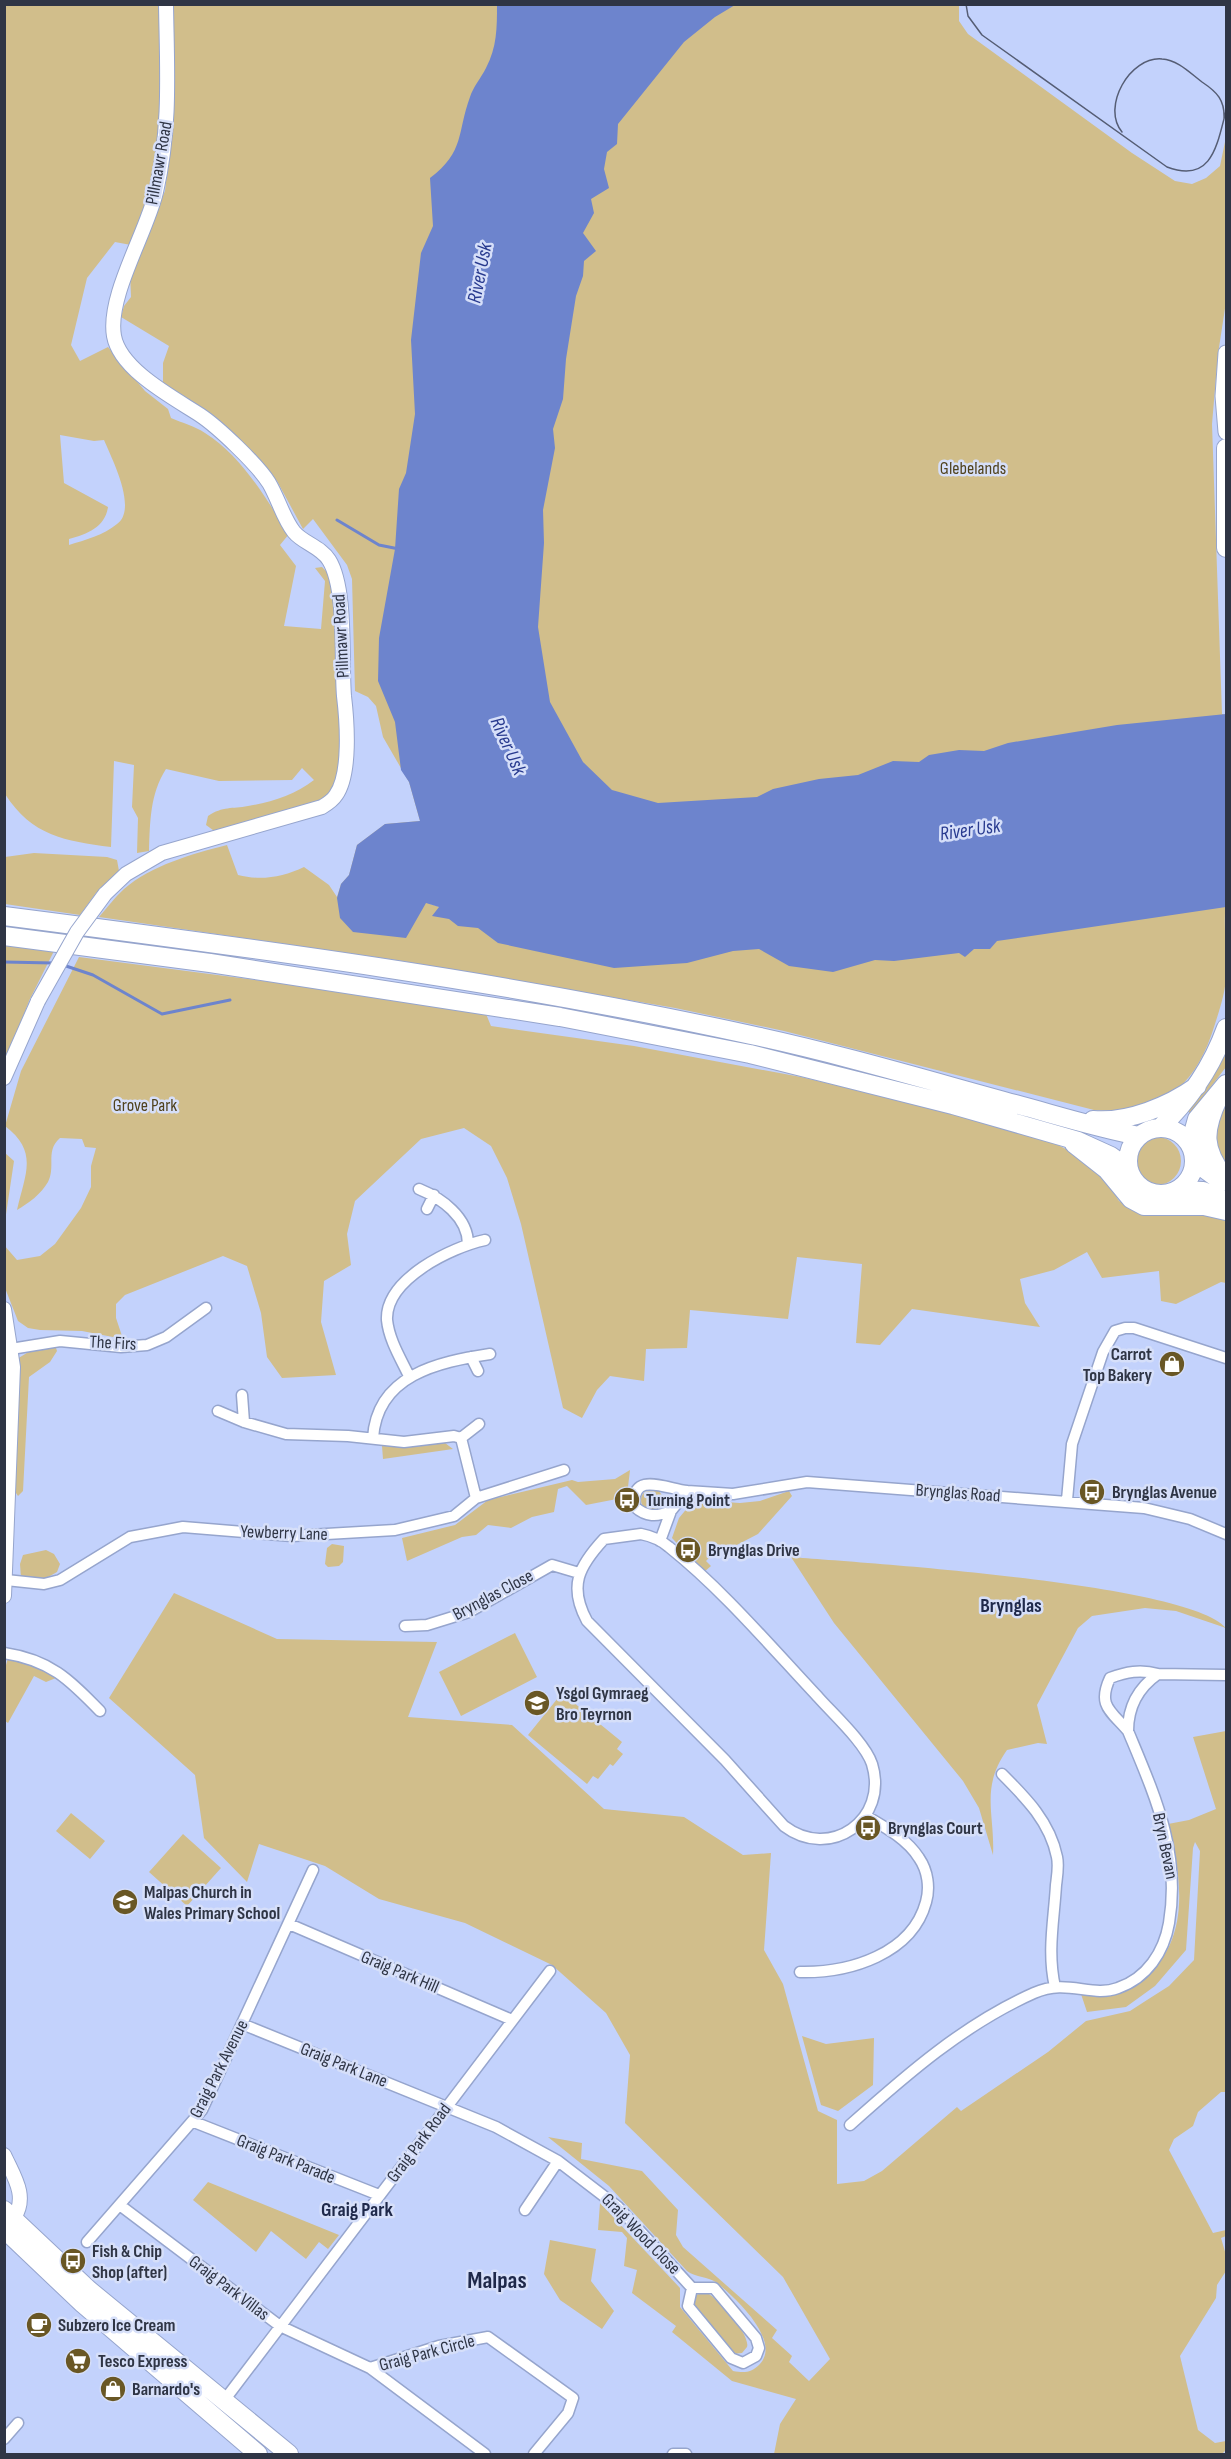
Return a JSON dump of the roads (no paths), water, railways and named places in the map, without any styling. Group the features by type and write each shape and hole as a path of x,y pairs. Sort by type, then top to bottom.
{"main road":[{"path":"1227,353 1223,396 1227,432"},
{"path":"1227,448 1227,548"},
{"path":"4,916 442,978 602,1005 752,1035 1097,1128 1139,1136 1160,1128 1181,1107 1211,1064 1227,1028"},
{"path":"4,936 210,963 571,1019 750,1054 954,1105 1064,1137 1096,1148 1129,1169"},
{"path":"1059,1116 1097,1120 1116,1119 1173,1102 1197,1086"},
{"path":"1178,1190 1190,1178 1195,1162 1190,1144 1197,1119 1225,1086"},
{"path":"1225,1086 1210,1116 1207,1133 1208,1150 1214,1163 1227,1179"},
{"path":"1160,1128 1177,1132 1190,1144"},
{"path":"1139,1136 1129,1151 1129,1169 1137,1185 1144,1190 1161,1195 1178,1190 1203,1191 1227,1201"},
{"path":"1064,1137 1097,1161 1131,1199 1144,1206 1204,1206 1227,1211"},
{"path":"1195,1162 1227,1185"},
{"path":"6,2218 89,2290 218,2409 258,2454"},
{"path":"218,2409 289,2454"}],"street":[{"name":"Pillmawr Road","path":"4,1078 38,1001 77,932 105,894 126,874 162,853 322,807 336,796 341,784 346,742 340,593 329,559 294,533 268,481 240,452 202,416 158,390 121,352 114,337 115,319 127,265 151,213 157,189 169,107 166,4"},
{"path":"419,1189 434,1195 454,1213 468,1235 468,1244"},
{"path":"427,1209 434,1195"},
{"path":"409,1376 389,1330 387,1317 393,1299 404,1283 420,1269 468,1244 485,1240"},
{"name":"The Firs","path":"11,1349 60,1341 121,1347 147,1345 166,1337 206,1308"},
{"path":"4,1310 11,1349 12,1410 4,1596"},
{"path":"1067,1500 1072,1444 1103,1352 1115,1331 1125,1328 1134,1329 1227,1358"},
{"path":"373,1438 374,1420 384,1401 401,1381 409,1376 471,1357 490,1354"},
{"path":"471,1357 478,1371"},
{"path":"243,1395 244,1422"},
{"path":"218,1411 244,1422 286,1434 373,1438 404,1442 446,1436 461,1438 479,1424"},
{"path":"461,1438 476,1498"},
{"name":"Yewberry Lane","path":"6,1580 31,1584 56,1581 130,1537 183,1527 292,1536 395,1530 454,1516 476,1498 564,1470"},
{"name":"Brynglas Road","path":"671,1511 662,1515 642,1514 635,1507 633,1496 639,1487 645,1485 661,1484 687,1491 734,1494 807,1482 1067,1500 1144,1508 1190,1519 1227,1534"},
{"path":"660,1541 671,1511 687,1491"},
{"path":"641,1534 660,1541 675,1552 747,1622 835,1715 868,1756 872,1766 874,1794 866,1816 856,1826 827,1839 804,1837 784,1826 725,1760 587,1621 577,1598 579,1573 589,1554 604,1539 641,1534"},
{"name":"Brynglas Close","path":"405,1626 427,1625 469,1612 552,1565 579,1573"},
{"path":"4,1653 22,1655 54,1667 100,1711"},
{"name":"Bryn Bevan","path":"850,2125 884,2094 956,2038 1000,2010 1033,1994 1055,1987 1116,1989 1144,1973 1155,1960 1166,1937 1174,1894 1173,1867 1164,1827 1128,1731 1107,1710 1103,1693 1110,1678 1126,1672 1146,1670 1158,1674 1227,1675"},
{"path":"1128,1731 1129,1717 1136,1697 1147,1681 1158,1674"},
{"path":"1002,1774 1030,1802 1046,1827 1058,1859 1050,1936 1051,1969 1055,1987"},
{"path":"800,1972 836,1968 869,1960 884,1953 899,1945 913,1931 923,1913 928,1895 927,1876 921,1860 910,1846 866,1816"},
{"name":"Graig Park Avenue","path":"87,2242 194,2122 313,1870"},
{"name":"Graig Park Hill","path":"289,1924 512,2020"},
{"name":"Graig Park Road","path":"218,2409 550,1971"},
{"name":"Graig Park Lane","path":"242,2024 446,2106"},
{"name":"Graig Wood Close","path":"446,2106 496,2127 558,2161 618,2206 692,2288 714,2288 756,2338 759,2348 756,2356 743,2363 731,2358 688,2306 692,2288"},
{"name":"Graig Park Parade","path":"194,2122 379,2196"},
{"path":"4,2155 18,2183 21,2200 6,2218"},
{"path":"525,2210 558,2161"},
{"name":"Graig Park Villas","path":"121,2206 280,2326"},
{"name":"Graig Park Circle","path":"280,2326 370,2368 485,2454"},
{"name":"Graig Park Circle","path":"370,2368 440,2346 488,2337 573,2398 568,2413 534,2454"},
{"path":"4,2439 18,2423"},
{"path":"674,2454 686,2454"}],"water":[{"name":"River Usk","path":"497,5 735,5 715,17 684,42 618,124 617,144 607,152 604,169 609,188 591,199 594,213 583,233 596,251 584,261 566,359 563,399 553,429 555,448 543,510 544,543 538,627 550,702 583,762 612,790 658,803 757,797 773,789 819,779 858,775 893,761 919,762 929,755 959,750 984,751 1008,743 1117,725 1226,714 1226,907 997,941 990,949 974,949 965,957 959,953 894,961 875,960 833,972 789,966 759,949 733,951 687,963 614,968 498,943 478,928 458,926 449,919 432,916 439,907 426,903 406,938 353,932 340,918 337,898 341,884 349,875 357,845 385,824 420,821 409,782 401,770 395,722 378,681 379,638 395,549 399,489 406,473 415,414 411,340 421,253 433,226 430,178 455,150 471,93 490,60 496,37"}],"waterway":[{"path":"337,520 379,545 399,549"},
{"path":"4,962 53,963"},
{"path":"63,965 93,975 162,1014 230,1000"}],"tram line":[{"path":"966,4 968,16 982,35 1167,167 1182,171 1194,170 1203,166 1215,148 1226,111"},
{"path":"1122,132 1116,122 1117,97 1130,74 1150,60 1162,59 1173,62 1212,89 1219,97 1224,119"}],"place":[{"name":"Carrot Top Bakery","path":"1172,1364"},
{"name":"Brynglas Avenue","path":"1092,1492"},
{"name":"Turning Point","path":"627,1500"},
{"name":"Brynglas Drive","path":"688,1550"},
{"name":"Ysgol Gymraeg Bro Teyrnon","path":"537,1703"},
{"name":"Brynglas Court","path":"868,1828"},
{"name":"Malpas Church in Wales Primary School","path":"125,1902"},
{"name":"Fish & Chip Shop (after)","path":"73,2261"},
{"name":"Subzero Ice Cream","path":"39,2325"},
{"name":"Tesco Express","path":"78,2361"},
{"name":"Barnardo's","path":"113,2389"}],"district":[{"name":"Brynglas","path":"1011,1606"},
{"name":"Graig Park","path":"357,2210"},
{"name":"Malpas","path":"497,2280"}],"park label":[{"name":"Glebelands","path":"973,468"},
{"name":"Grove Park","path":"145,1105"}]}
